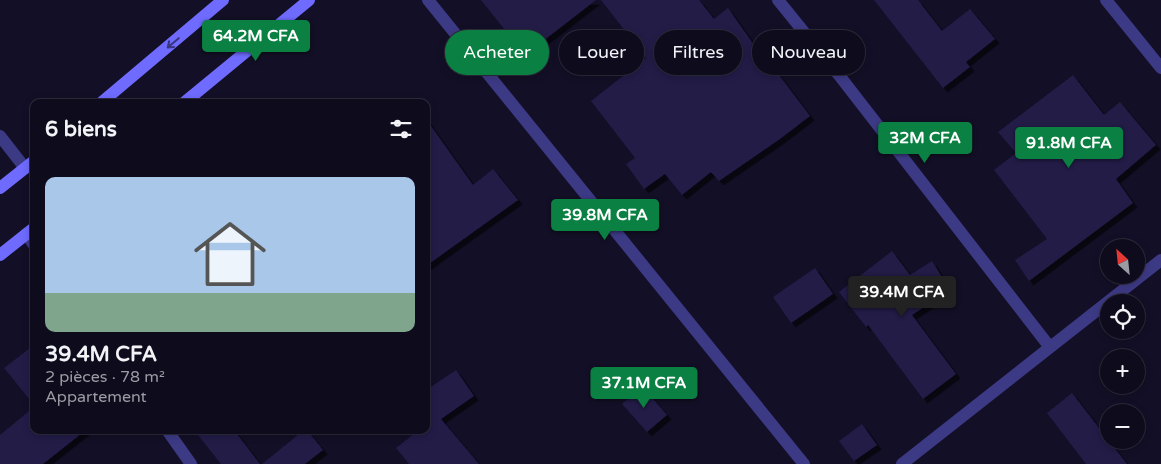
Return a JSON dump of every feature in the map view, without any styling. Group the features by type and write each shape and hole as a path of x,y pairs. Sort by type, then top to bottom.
{"street":[{"path":"106,99 223,0"},
{"path":"189,99 309,0"},
{"path":"428,0 804,464"},
{"path":"778,0 842,79 1049,346"},
{"path":"1106,0 1161,68"},
{"path":"0,136 29,164 0,188"},
{"path":"0,255 30,236"},
{"path":"902,464 1049,346 1161,260"},
{"path":"170,434 191,464"}],"building":[{"path":"481,0 596,0 549,36 549,30 505,30"},
{"path":"601,0 699,0 714,19 728,8 752,42 752,75 779,75 810,116 719,181 711,172 682,195 665,174 644,189 626,164 635,158 591,101 624,75 644,75 644,60 646,58 644,55 644,30 624,30"},
{"path":"874,0 918,0 942,31 970,9 995,39 966,62 970,67 943,88"},
{"path":"1073,75 1104,115 1120,102 1156,145 1116,179 1133,203 1029,281 1015,260 1047,239 994,170 1016,153 998,132"},
{"path":"430,125 473,185 493,169 518,200 430,263"},
{"path":"892,251 910,275 932,261 950,290 912,315 956,374 923,399 868,325 866,327 839,292"},
{"path":"815,268 833,294 791,323 773,297"},
{"path":"30,348 30,400 4,368"},
{"path":"456,370 474,396 441,419 479,464 409,464 396,448 414,434 430,434 430,387"},
{"path":"642,386 667,415 647,432 622,404"},
{"path":"1072,393 1100,429 1100,449 1115,449 1127,464 1086,464 1047,413"},
{"path":"30,410 30,434 81,434 43,464 0,464 0,435"},
{"path":"862,424 877,445 854,461 839,441"},
{"path":"197,434 237,434 260,464 221,464"},
{"path":"299,434 310,434 323,450 305,464 262,464"}]}
